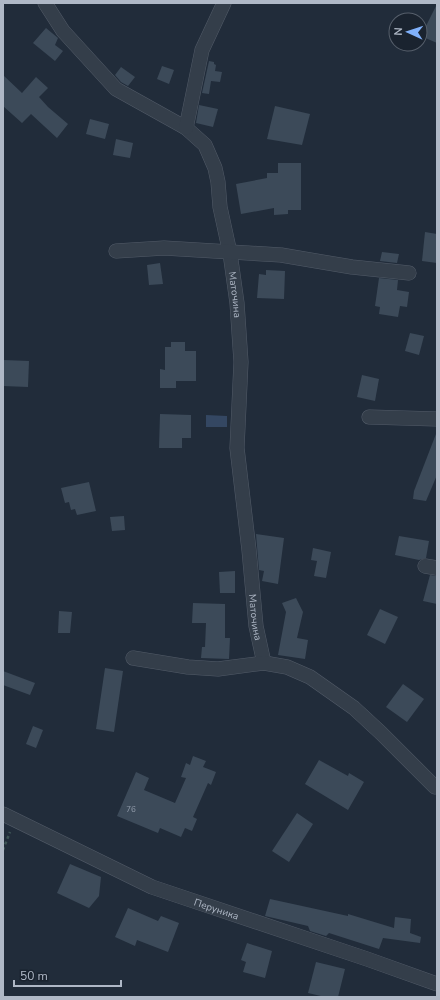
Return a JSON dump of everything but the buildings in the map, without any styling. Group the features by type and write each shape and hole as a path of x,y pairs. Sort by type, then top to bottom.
{"street":[{"name":"Маточина","path":"45,3 63,31 116,89 186,128 205,145 215,168 237,303 241,362 237,448 256,626 264,663"},
{"path":"186,128 202,50 224,3"},
{"path":"116,252 164,248 280,255 352,267 409,273"},
{"path":"368,417 437,419"},
{"path":"133,658 188,667 218,669 264,663 287,668 310,676 354,708 436,788"},
{"name":"Перуника","path":"9,817 152,887 437,984"}],"path":[{"path":"3,850 9,817"}],"water":[{"path":"206,415 227,416 227,427 206,427"}]}
